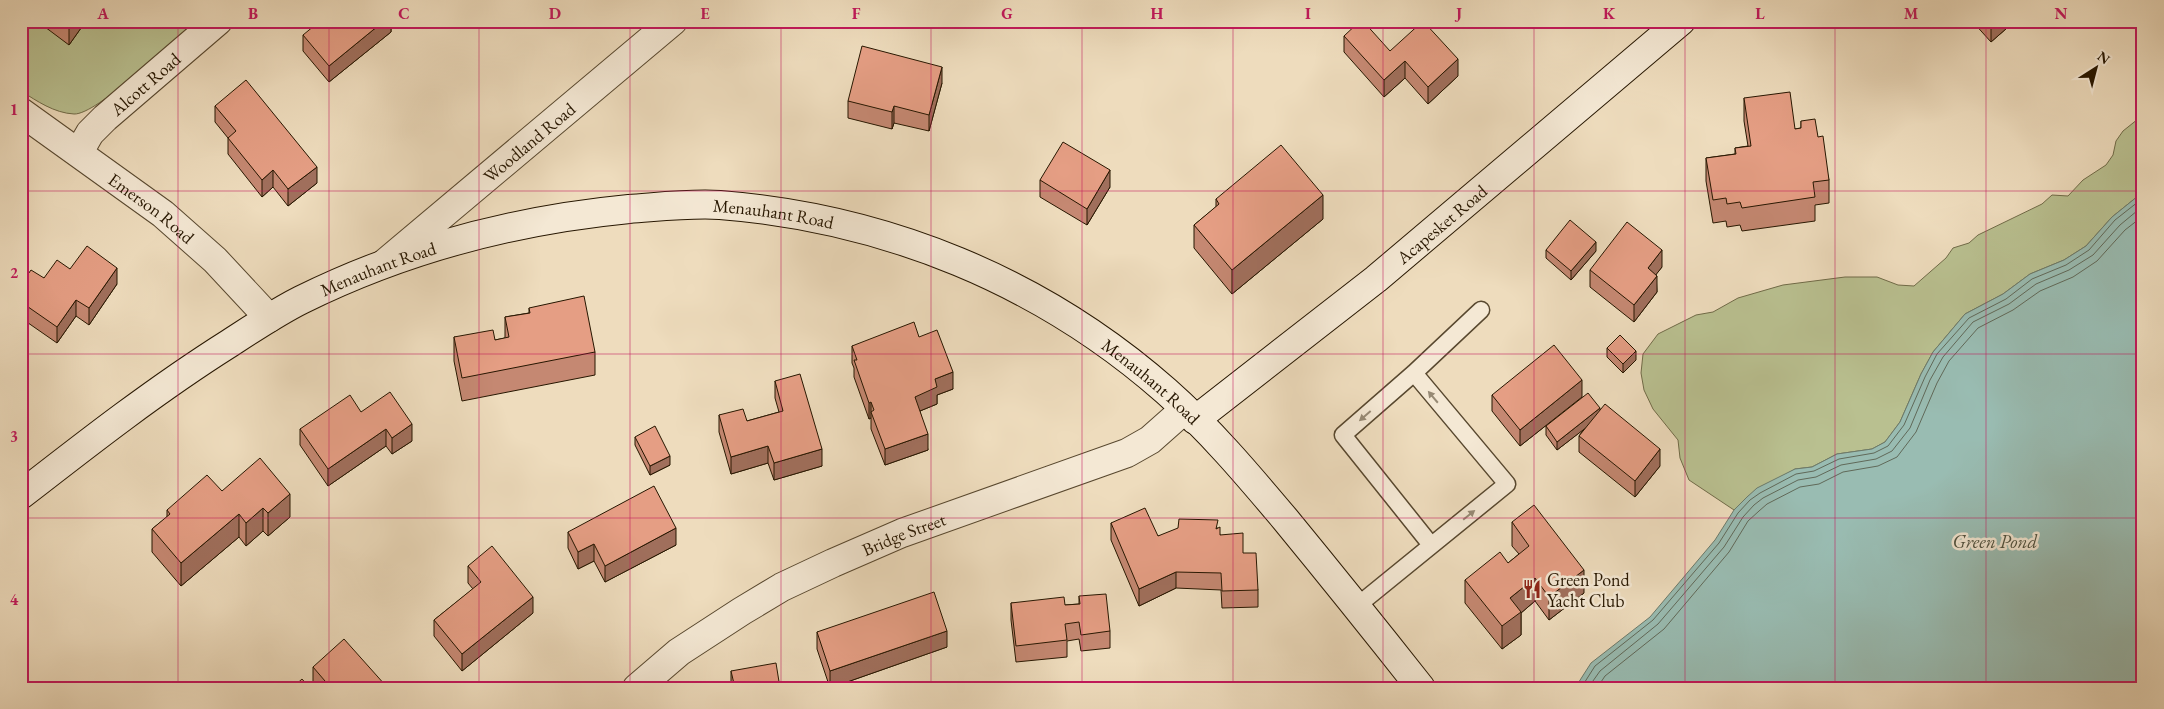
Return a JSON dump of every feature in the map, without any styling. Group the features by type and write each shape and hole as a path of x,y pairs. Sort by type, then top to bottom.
{"main road":[{"name":"Alcott Road","path":"79,152 90,133 104,118 218,21"},
{"name":"Woodland Road","path":"383,264 673,21"},
{"name":"Acapesket Road","path":"1190,415 1376,279 1682,21"},
{"name":"Emerson Road","path":"21,112 164,214 215,260 269,318"},
{"name":"Menauhant Road","path":"21,495 194,366 269,318 300,300 383,264 427,248 508,227 595,212 716,205 785,213 850,226 907,241 970,266 1026,292 1077,323 1122,356 1190,415 1248,475 1357,606 1421,688"},
{"name":"Bridge Street","path":"637,688 679,652 782,587 902,533 1127,453 1190,415"}],"lane":[{"path":"1431,545 1343,435 1414,373 1481,310"},
{"path":"1357,606 1507,484 1414,373"}],"green space":[{"path":"21,21 195,21 117,90 100,103 85,111 74,114 53,109 21,91"},
{"path":"2143,115 2143,192 2112,217 2086,246 2064,260 2030,274 2003,294 1965,314 1933,352 1900,422 1885,442 1872,449 1837,454 1812,467 1795,469 1747,497 1734,510 1689,480 1680,458 1678,440 1653,409 1644,390 1641,373 1643,354 1658,334 1696,315 1713,312 1738,298 1783,285 1845,277 1877,277 1898,285 1914,286 1946,258 1953,248 1969,243 1978,235 2042,204 2052,195 2068,196 2083,180 2106,165 2113,155 2116,141 2123,131"}],"water":[{"name":"Green Pond","path":"2143,192 2143,688 1575,688 1591,663 1650,617 1715,540 1734,510 1757,488 1795,469 1812,467 1837,454 1872,449 1885,442 1900,422 1933,352 1965,314 2003,294 2030,274 2064,260 2086,246 2112,217"}],"building":[{"path":"60,21 74,21 69,28"},
{"path":"320,21 384,21 329,66 303,35"},
{"path":"1360,21 1363,21 1390,51 1423,21 1458,59 1428,87 1405,61 1384,80 1344,36"},
{"path":"1987,21 1996,21 1991,26"},
{"path":"862,46 942,67 929,115 894,106 892,112 848,101"},
{"path":"246,80 317,167 288,189 273,170 262,180 228,138 236,131 215,106"},
{"path":"1790,92 1795,129 1801,128 1801,121 1815,119 1818,137 1823,136 1829,180 1813,182 1815,197 1742,208 1740,202 1727,204 1726,198 1713,200 1706,158 1736,154 1735,148 1751,146 1744,98"},
{"path":"1063,142 1110,170 1087,209 1040,180"},
{"path":"1281,145 1323,195 1232,270 1194,225 1219,204 1216,199"},
{"path":"1570,220 1596,242 1571,271 1546,250"},
{"path":"1627,222 1662,250 1648,268 1657,276 1634,305 1590,270"},
{"path":"87,246 117,268 89,308 76,300 57,327 21,302 21,284 31,270 44,278 57,260 70,269"},
{"path":"584,296 595,352 462,378 454,337 493,330 495,340 509,337 505,317 530,313 529,308"},
{"path":"914,322 919,337 937,330 953,372 935,379 937,387 915,397 928,434 885,449 871,412 874,410 871,402 869,403 854,360 857,360 852,346"},
{"path":"1620,335 1636,351 1623,364 1607,348"},
{"path":"1554,345 1582,380 1520,430 1492,395"},
{"path":"800,374 822,449 774,463 768,446 731,457 719,415 743,409 747,421 783,411 775,381"},
{"path":"390,392 412,424 392,438 386,429 328,469 300,429 350,395 361,412"},
{"path":"1588,393 1600,408 1557,442 1546,426"},
{"path":"1605,404 1660,449 1635,481 1579,436"},
{"path":"655,426 670,456 650,466 635,437"},
{"path":"260,458 290,494 268,513 263,508 246,523 239,514 181,563 152,529 170,514 167,510 207,475 222,491"},
{"path":"654,486 676,528 605,566 594,544 578,552 568,532"},
{"path":"1534,505 1584,570 1549,597 1535,578 1510,598 1521,612 1502,626 1465,580 1500,552 1508,563 1529,546 1512,522"},
{"path":"1145,508 1158,536 1178,528 1179,519 1218,520 1216,529 1220,527 1220,535 1243,533 1243,553 1256,553 1258,590 1222,591 1221,573 1176,572 1139,589 1111,523"},
{"path":"492,546 533,597 462,654 434,620 481,582 468,566"},
{"path":"934,592 947,631 830,671 817,632"},
{"path":"1106,594 1110,631 1081,635 1079,622 1065,624 1067,640 1016,646 1011,603 1064,597 1065,605 1080,604 1079,596"},
{"path":"344,639 386,686 384,688 317,688 325,681 313,667"},
{"path":"776,663 780,688 735,688 731,671"},
{"path":"302,679 310,688 292,688"}],"place":[{"name":"Green Pond Yacht Club","path":"1532,589"}]}
